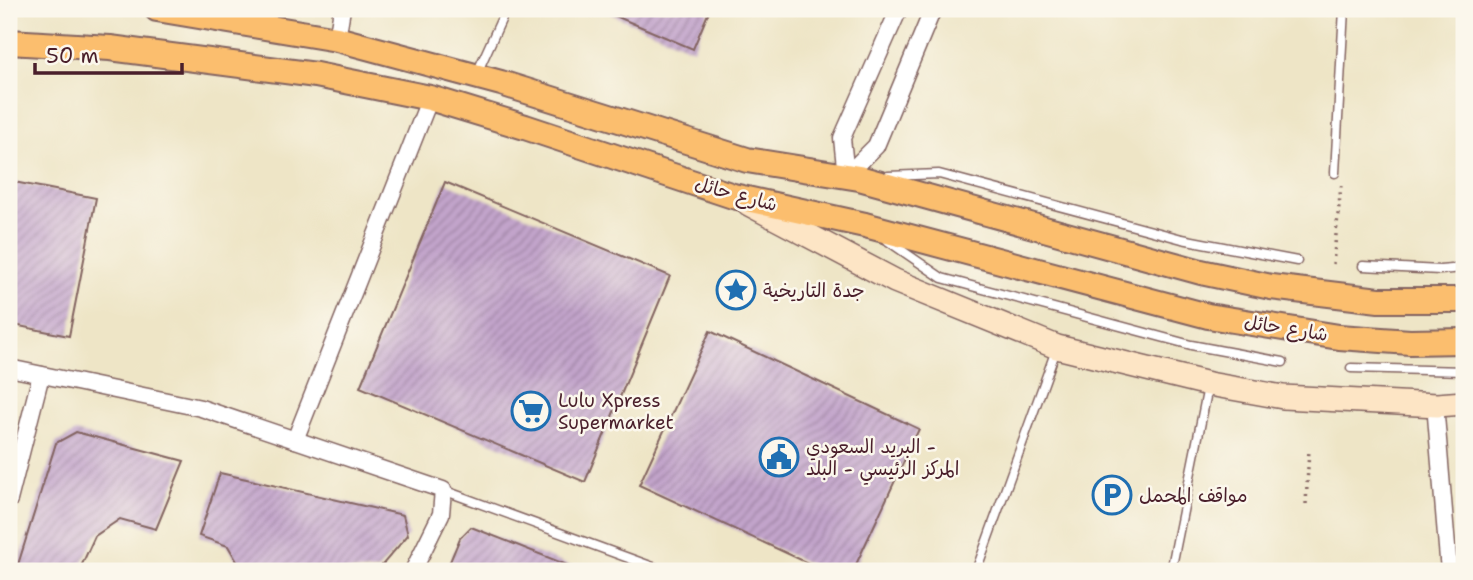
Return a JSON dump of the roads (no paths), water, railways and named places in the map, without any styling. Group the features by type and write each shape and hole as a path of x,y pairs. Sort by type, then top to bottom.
{"main road":[{"name":"شارع حائل","path":"157,9 337,39 476,76 747,160 852,177 1201,272 1271,287 1379,300 1464,300"},
{"name":"شارع حائل","path":"9,41 110,48 316,75 430,98 733,196 865,225 1208,316 1339,337 1410,342 1464,341"},
{"path":"733,196 895,281 1057,347 1209,384 1283,397 1352,402 1464,403"}],"street":[{"path":"337,39 342,9"},
{"path":"852,177 842,138 899,9"},
{"path":"852,177 876,146 933,9"},
{"path":"295,440 430,98"},
{"path":"9,368 201,408 443,490 441,514 413,571"},
{"path":"9,500 41,375"},
{"path":"1435,404 1449,571"}],"lane":[{"path":"476,76 506,9"},
{"path":"1335,173 1344,9"},
{"path":"852,177 939,174 1182,239 1297,261"},
{"path":"865,225 942,278 1191,345 1283,362"},
{"path":"1363,266 1440,270 1464,268"},
{"path":"976,571 1057,347"},
{"path":"1351,368 1464,371"},
{"path":"1171,571 1209,384"},
{"path":"443,490 664,571"}],"place":[{"name":"جدة التاريخية","path":"736,290"},
{"name":"Lulu Xpress Supermarket","path":"531,411"},
{"name":"البريد السعودي - المركز الرئيسي - البلد","path":"779,457"},
{"name":"مواقف المحمل","path":"1112,495"}]}
